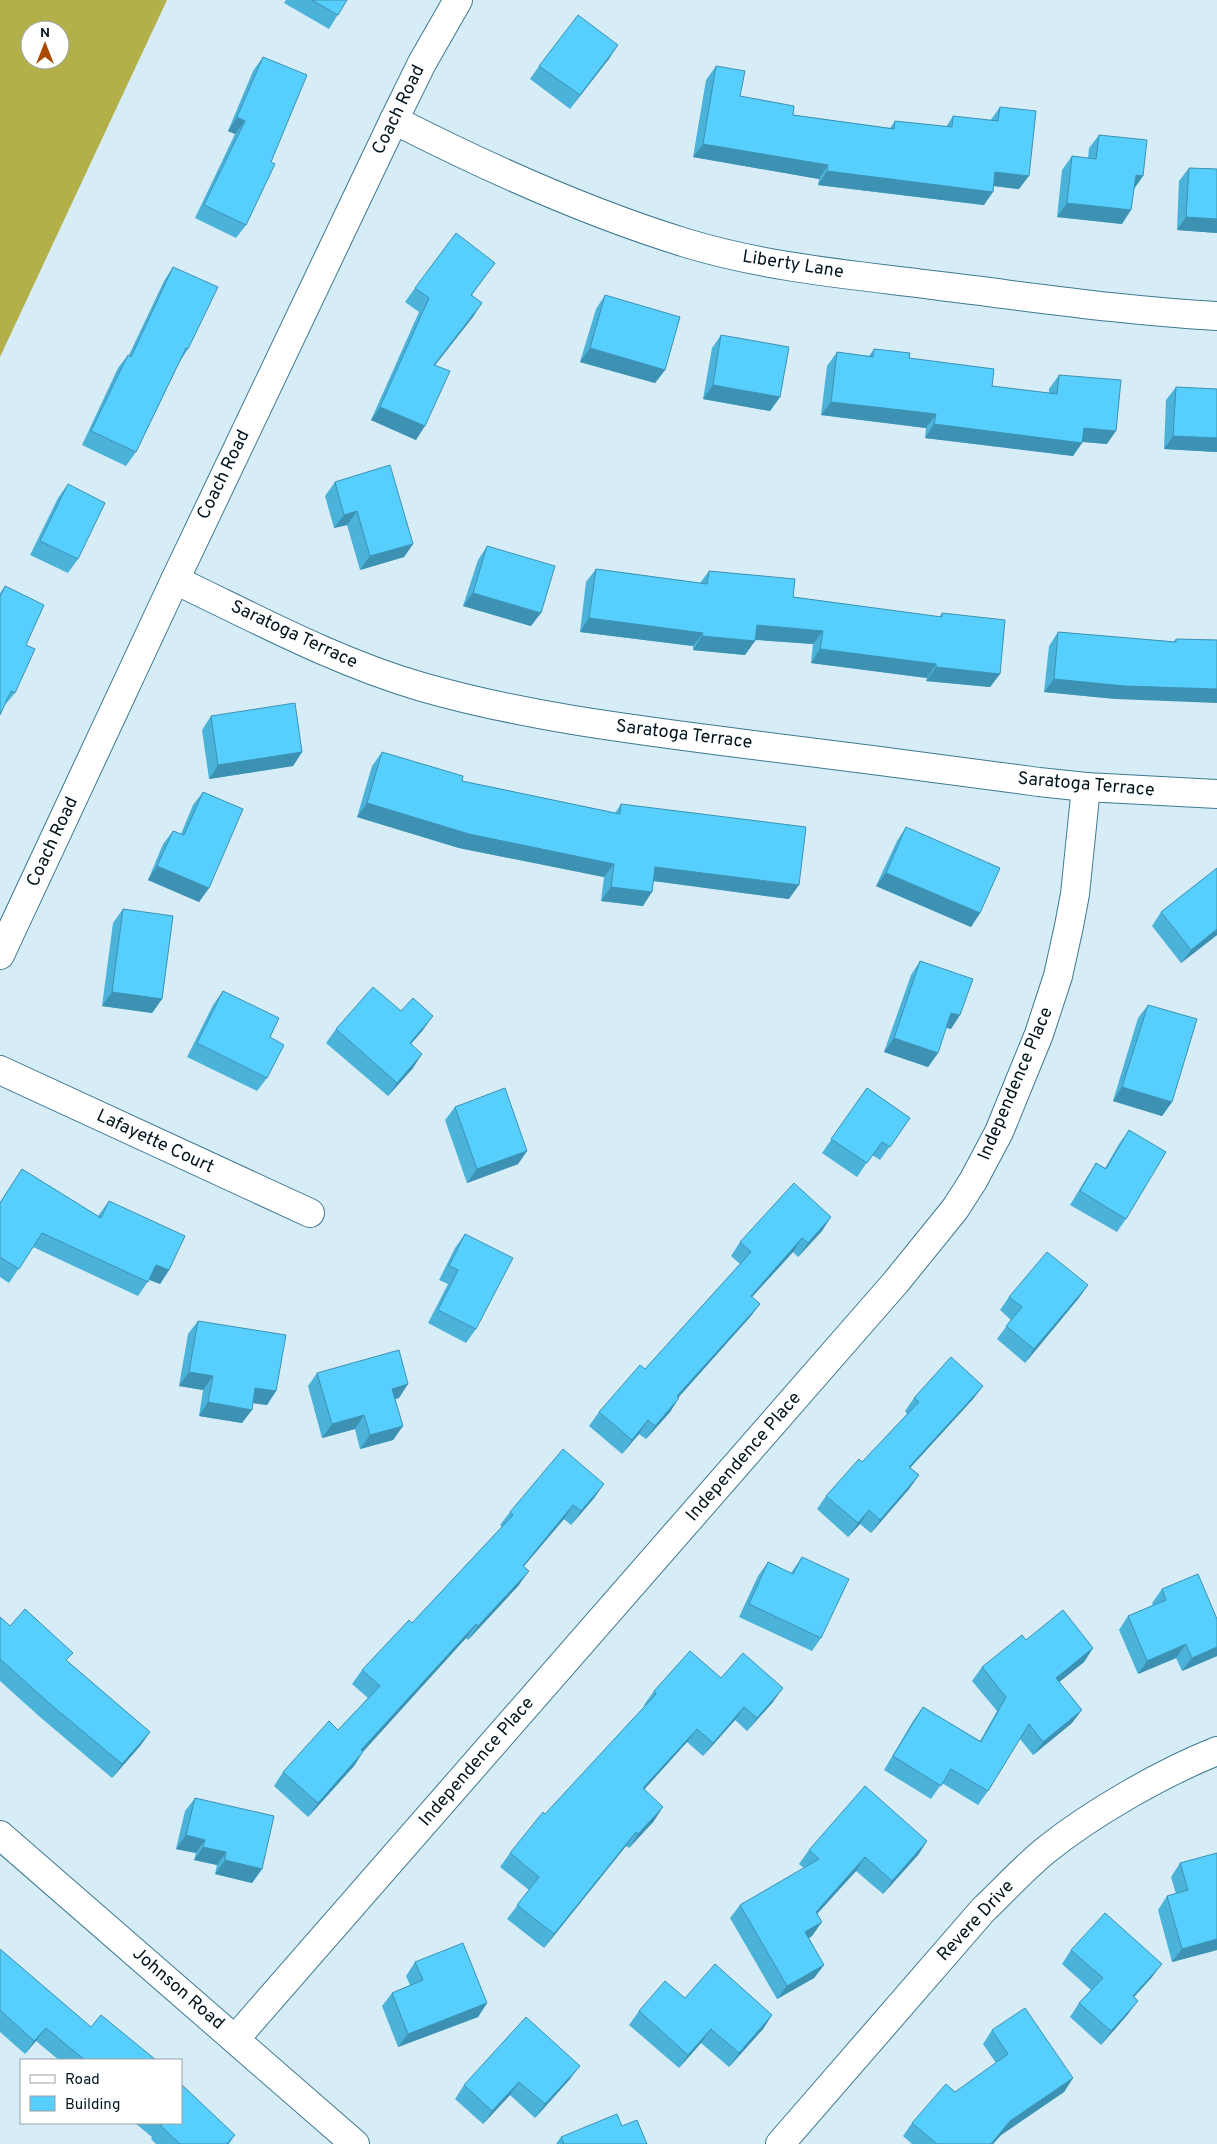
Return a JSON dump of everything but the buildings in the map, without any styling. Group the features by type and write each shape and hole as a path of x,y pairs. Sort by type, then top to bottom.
{"street":[{"name":"Coach Road","path":"0,955 174,580 394,120 422,63 458,0"},
{"name":"Liberty Lane","path":"394,120 460,153 626,223 688,244 739,257 798,268 1109,307 1217,316"},
{"name":"Saratoga Terrace","path":"174,580 342,658 382,674 423,687 518,710 629,729 1086,787 1217,794"},
{"name":"Independence Place","path":"236,2038 883,1297 955,1209 973,1181 999,1132 1051,998 1064,949 1073,902 1086,787"},
{"name":"Lafayette Court","path":"0,1070 310,1213"},
{"name":"Revere Drive","path":"780,2144 983,1910 1047,1849 1145,1786 1217,1751"},
{"name":"Johnson Road","path":"0,1835 356,2144"}],"shaded area":[{"path":"0,0 167,0 0,357"}]}
